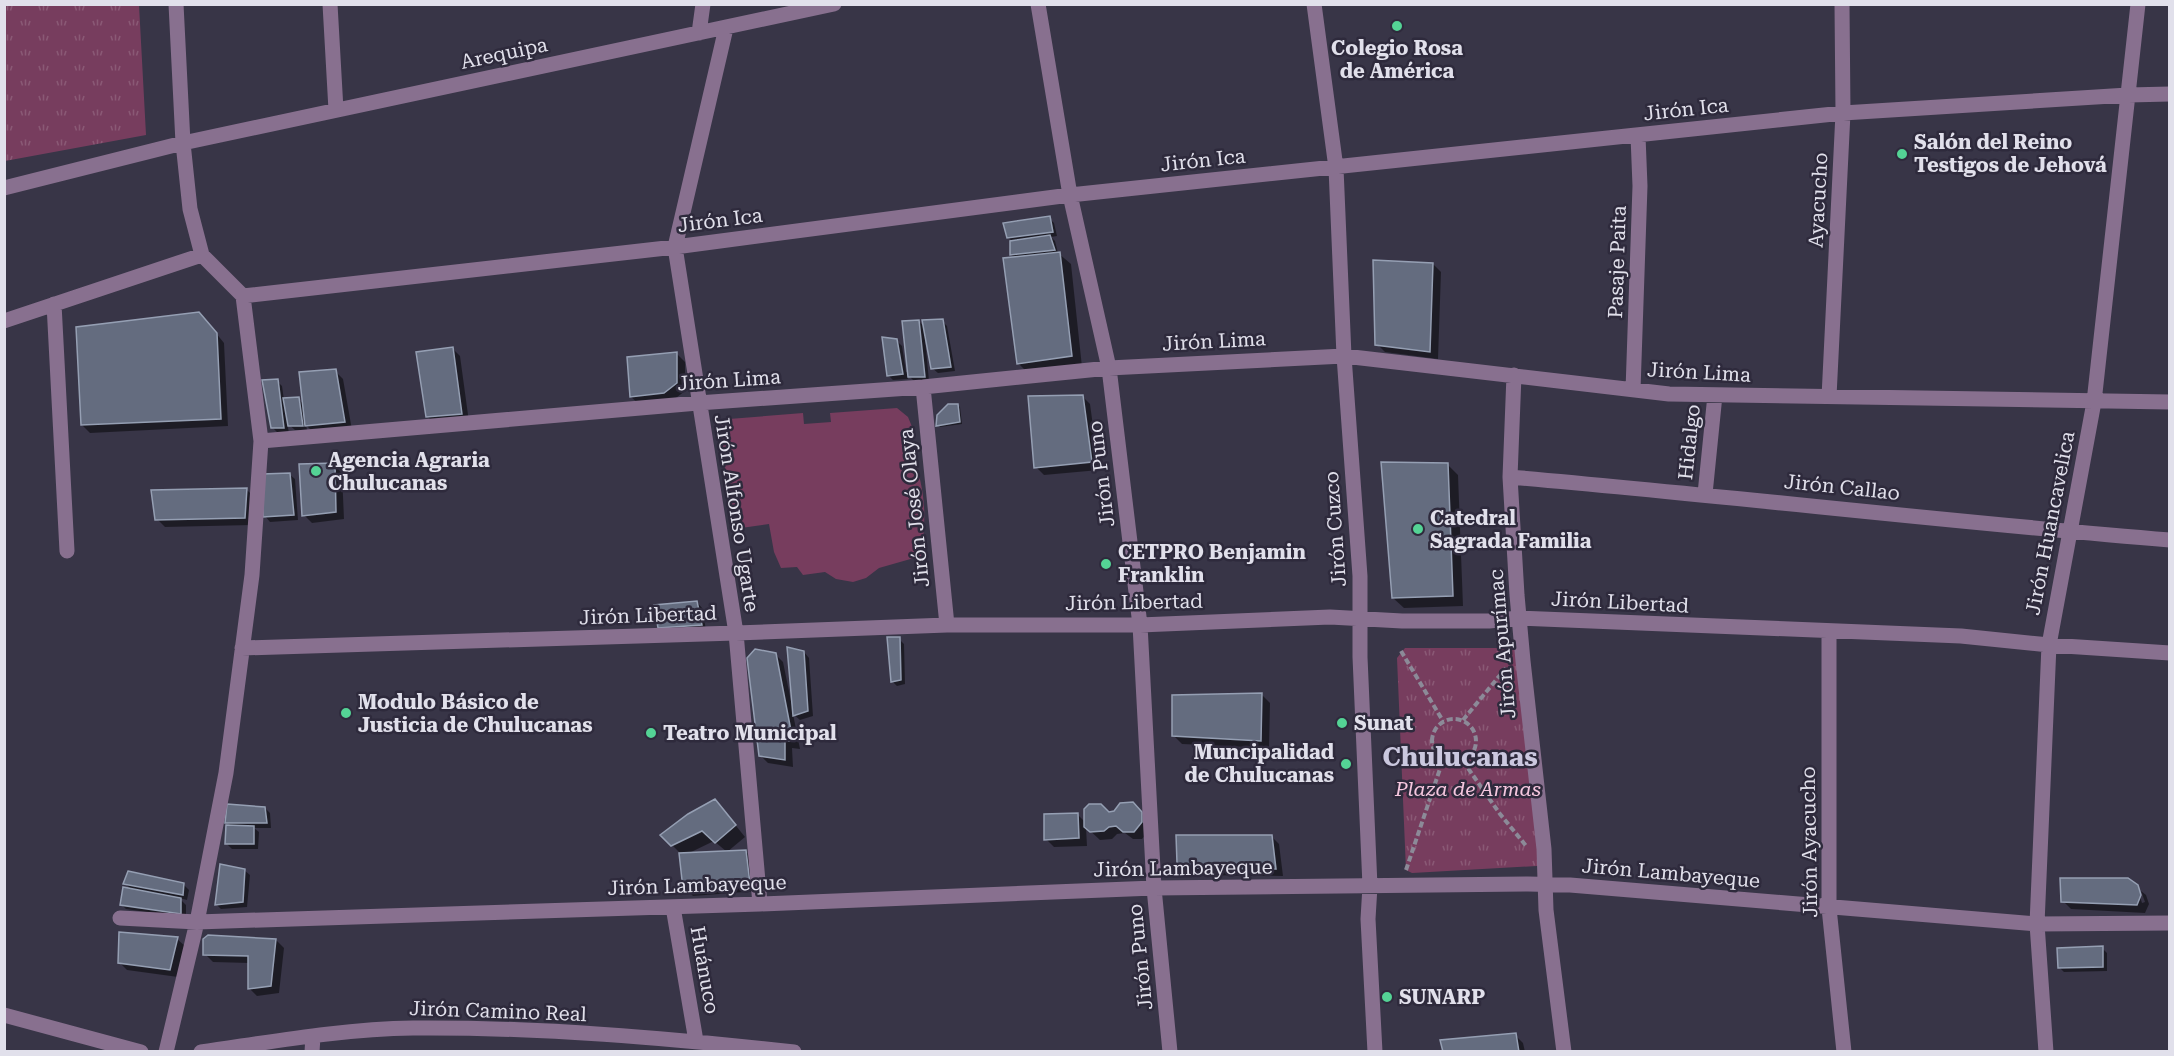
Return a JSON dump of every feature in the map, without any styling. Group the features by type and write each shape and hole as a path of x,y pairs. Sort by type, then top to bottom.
{"street":[{"path":"166,1052 197,922 226,773 252,575 261,441 243,296 202,255 190,209 183,143 176,4"},
{"path":"330,4 336,110"},
{"path":"699,33 703,4"},
{"name":"Arequipa","path":"4,188 183,143 834,4"},
{"name":"Jirón Puno","path":"1038,4 1070,195 1109,368 1140,625 1154,888 1170,1052"},
{"name":"Jirón Cuzco","path":"1314,4 1336,168 1344,356 1360,576 1360,657 1370,886 1368,919 1375,1052"},
{"name":"Ayacucho","path":"1829,398 1843,113 1842,4"},
{"name":"Jirón Huancavelica","path":"2046,1052 2037,924 2049,645 2094,402 2138,4"},
{"name":"Jirón Alfonso Ugarte","path":"726,28 675,247 736,633 760,904"},
{"name":"Jirón Ica","path":"243,296 675,247 1070,195 1843,113 2169,94"},
{"name":"Pasaje Paita","path":"1633,390 1640,197 1638,136"},
{"path":"4,321 202,255"},
{"path":"54,304 67,551"},
{"name":"Jirón Lima","path":"261,441 698,403 923,387 1109,368 1344,356 1669,394 2169,402"},
{"name":"Jirón Apurímac","path":"1514,375 1510,477 1519,618 1544,849 1546,910 1564,1052"},
{"name":"Jirón José Olaya","path":"923,387 947,625"},
{"name":"Hidalgo","path":"1705,494 1715,394"},
{"name":"Jirón Callao","path":"1510,477 2169,540"},
{"name":"Jirón Libertad","path":"242,648 947,625 1140,625 1330,617 1361,620 1489,621 1519,618 1961,636 2049,645 2169,653"},
{"name":"Jirón Ayacucho","path":"1829,632 1829,908 1844,1052"},
{"name":"Jirón Lambayeque","path":"120,918 197,922 760,904 1154,888 1546,885 2037,924 2169,924"},
{"name":"Huánuco","path":"673,907 696,1041"},
{"path":"4,1015 141,1052"},
{"name":"Jirón Camino Real","path":"201,1052 313,1036 412,1028 547,1032 696,1041 794,1052"},
{"path":"312,1052 313,1036"}],"path":[{"path":"1401,651 1443,721"},
{"path":"1463,720 1506,668"},
{"path":"1453,718 1463,720 1472,728 1476,741 1472,753 1463,761 1453,763 1443,760 1434,752 1431,741 1435,729 1443,721 1453,718"},
{"path":"1406,870 1443,760"},
{"path":"1463,761 1500,814 1534,855"}],"green space":[{"path":"5,4 139,5 146,135 5,161"},
{"path":"897,408 908,417 915,434 907,438 923,496 924,523 921,556 879,568 866,578 853,582 836,579 825,572 803,575 797,567 781,568 774,552 769,524 734,529 719,428 729,419 803,413 804,424 831,422 830,413"},
{"name":"Plaza de Armas","path":"1405,648 1518,648 1542,859 1537,866 1412,873 1406,870 1397,658"}],"building":[{"path":"1050,216 1053,232 1007,238 1003,223"},
{"path":"1050,235 1055,250 1010,255 1010,241"},
{"path":"1060,252 1072,356 1017,364 1003,258"},
{"path":"1373,260 1433,263 1430,352 1375,345"},
{"path":"199,312 217,333 221,419 81,425 76,327"},
{"path":"943,319 951,367 931,369 922,320"},
{"path":"919,320 925,377 908,377 902,321"},
{"path":"882,337 897,339 903,374 887,376"},
{"path":"453,347 462,414 426,417 416,352"},
{"path":"677,352 677,383 664,393 630,397 627,357"},
{"path":"336,369 345,422 305,426 299,372"},
{"path":"278,379 284,428 271,428 262,380"},
{"path":"1083,395 1092,462 1034,468 1028,396"},
{"path":"299,397 303,426 288,426 283,398"},
{"path":"948,404 958,404 960,422 936,426 937,415"},
{"name":"Catedral Sagrada Familia","path":"1381,462 1448,463 1453,596 1392,598"},
{"path":"335,463 336,512 302,516 299,464"},
{"path":"290,473 294,515 263,517 262,474"},
{"path":"247,488 245,518 155,520 151,490"},
{"path":"697,601 702,625 658,628 654,605"},
{"path":"887,637 900,637 901,680 891,682"},
{"path":"787,647 804,651 808,711 793,716"},
{"path":"755,649 776,653 793,741 785,741 785,760 759,756 747,658"},
{"path":"1262,693 1261,741 1172,736 1172,695"},
{"path":"715,799 736,825 715,843 702,831 671,846 660,835 688,814"},
{"path":"1133,802 1142,812 1142,822 1134,832 1123,832 1116,826 1104,831 1090,832 1084,827 1084,809 1089,804 1101,804 1109,812 1114,811 1120,803"},
{"path":"227,804 265,807 267,823 225,823"},
{"path":"1078,813 1079,838 1044,840 1044,814"},
{"path":"226,825 254,826 254,844 225,844"},
{"path":"1176,835 1272,835 1276,869 1185,868 1177,863"},
{"path":"746,850 750,884 683,889 679,853"},
{"path":"220,864 245,869 243,902 215,905"},
{"path":"128,871 184,883 183,895 123,884"},
{"path":"2060,878 2128,878 2138,885 2141,895 2137,905 2061,902"},
{"path":"123,887 181,898 181,914 120,905"},
{"path":"119,932 178,937 170,970 118,963"},
{"path":"208,935 276,939 271,986 248,989 248,956 203,955 203,939"},
{"path":"2103,946 2103,967 2058,968 2057,948"},
{"path":"1516,1033 1519,1052 1443,1052 1440,1040"}],"place":[{"name":"Colegio Rosa de América","path":"1397,26"},
{"name":"Salón del Reino Testigos de Jehová","path":"1902,154"},
{"name":"Agencia Agraria Chulucanas","path":"316,471"},
{"name":"Catedral Sagrada Familia","path":"1418,529"},
{"name":"CETPRO Benjamin Franklin","path":"1106,564"},
{"name":"Modulo Básico de Justicia de Chulucanas","path":"346,713"},
{"name":"Sunat","path":"1342,723"},
{"name":"Teatro Municipal","path":"651,733"},
{"name":"Muncipalidad de Chulucanas","path":"1346,764"},
{"name":"SUNARP","path":"1387,997"}],"district":[{"name":"Chulucanas","path":"1460,757"}]}
